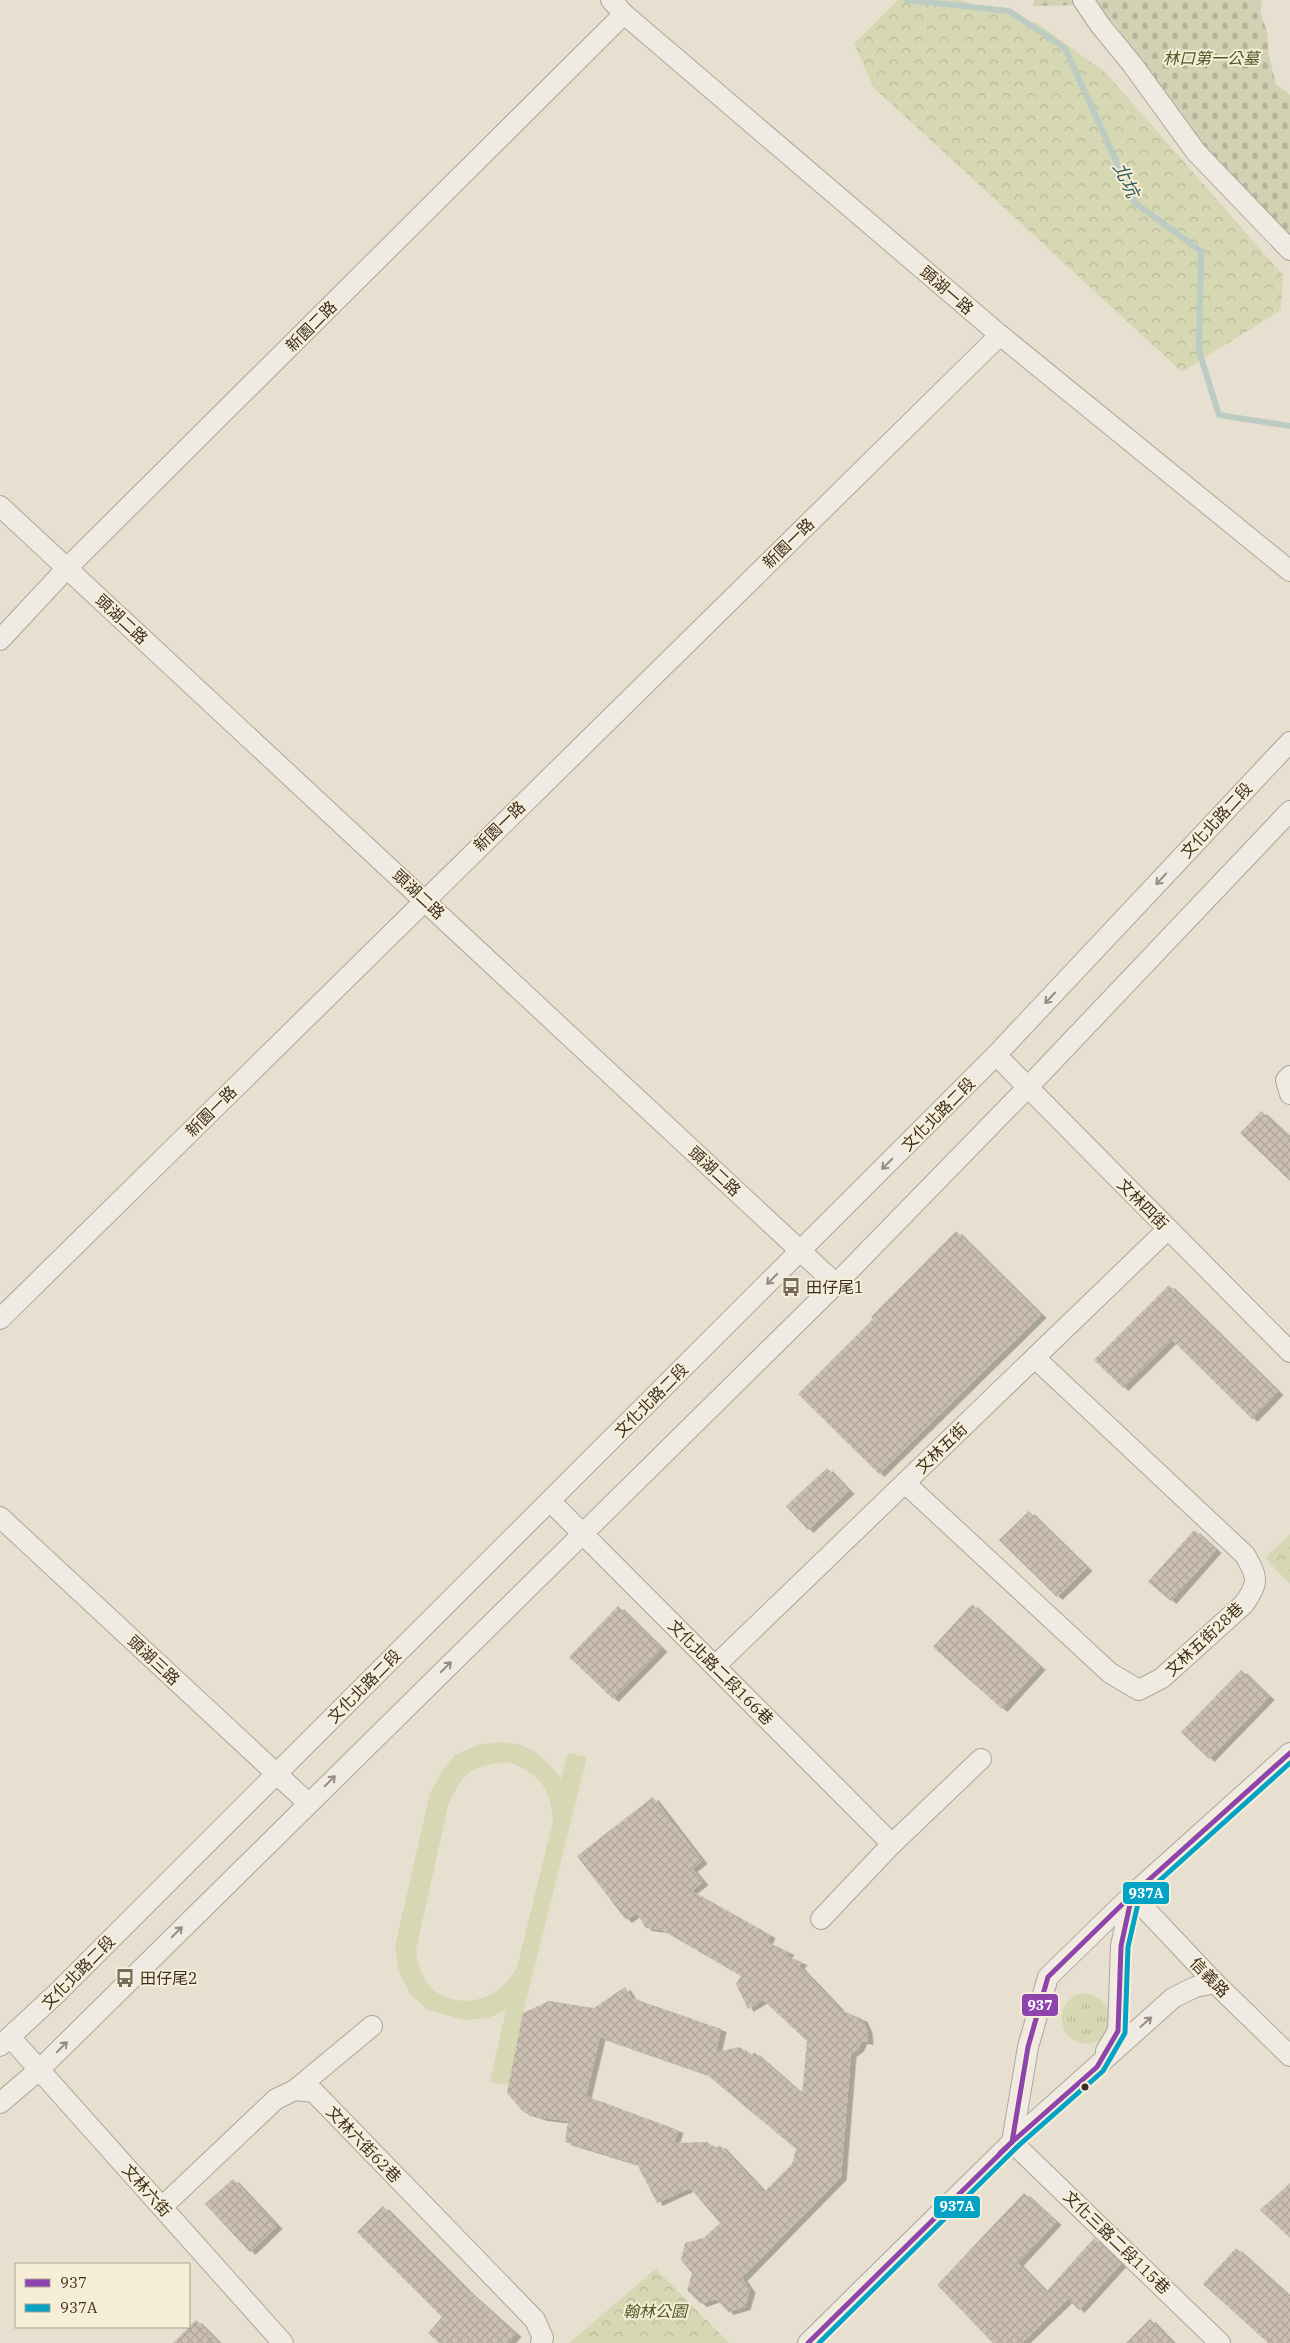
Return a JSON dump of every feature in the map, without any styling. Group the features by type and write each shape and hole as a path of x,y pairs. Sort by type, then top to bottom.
{"street":[{"path":"1084,0 1196,152 1290,250"},
{"name":"頭湖一路","path":"618,7 1000,335 1290,571"},
{"name":"新園二路","path":"0,640 68,568 618,7"},
{"name":"新園一路","path":"0,1319 1000,335"},
{"name":"頭湖二路","path":"0,506 836,1284"},
{"name":"文化北路二段","path":"5,2042 996,1055 1290,742"},
{"path":"0,2103 39,2070 836,1284 1028,1087 1290,811"},
{"name":"文林四街","path":"996,1055 1290,1352"},
{"path":"1290,1076 1286,1080 1290,1094"},
{"name":"文林五街","path":"715,1666 1168,1229"},
{"name":"文林五街28巷","path":"905,1483 1110,1673 1139,1690 1162,1678 1244,1604 1254,1589 1256,1575 1245,1555 1035,1358"},
{"name":"文化北路二段166巷","path":"550,1501 892,1844"},
{"name":"頭湖三路","path":"0,1517 308,1803"},
{"path":"1012,2142 1028,2047 1048,1977 1132,1895 1290,1752"},
{"path":"821,1919 892,1844 981,1759"},
{"path":"1097,2067 1118,2032 1121,1946 1132,1895"},
{"name":"信義路","path":"1132,1895 1215,1983 1290,2056"},
{"path":"808,2343 1012,2142 1173,1998 1195,1987 1215,1983"},
{"path":"162,2207 276,2099 296,2090 372,2026"},
{"name":"文林六街","path":"5,2042 39,2070 283,2343"},
{"name":"文林六街62巷","path":"296,2090 314,2092 535,2320 543,2338 541,2343"},
{"name":"文化三路二段115巷","path":"1012,2142 1220,2343"}],"green space":[{"path":"898,0 960,0 1037,23 1106,73 1283,275 1281,310 1182,372 874,88 854,44"},
{"name":"林口第一公墓","path":"1034,0 1262,0 1260,12 1267,32 1269,56 1276,84 1290,95 1290,242 1272,224 1190,129 1114,23 1091,5 1033,6"},
{"path":"1290,1534 1290,1584 1265,1558"},
{"path":"497,1742 526,1748 541,1757 561,1779 568,1753 587,1757 523,2013 509,2085 490,2082 506,2010 488,2018 464,2020 428,2010 410,1994 399,1972 395,1946 430,1793 443,1770 455,1755 477,1745","holes":["508,1762 536,1777 541,1783 549,1799 553,1821 517,1968 509,1980 490,1995 465,2001 448,1998 440,1995 427,1983 421,1971 416,1950 448,1806 458,1785 469,1772 476,1768"]},
{"path":"1092,1994 1104,2003 1109,2011 1108,2036 1094,2043 1081,2043 1072,2039 1065,2032 1062,2022 1063,2012 1067,2002 1076,1995"},
{"name":"翰林公園","path":"656,2269 729,2343 569,2343"}],"building":[{"path":"1261,1111 1290,1138 1290,1181 1240,1133"},
{"path":"956,1231 1041,1315 879,1474 798,1394 873,1319 871,1317"},
{"path":"1169,1285 1278,1392 1252,1419 1172,1340 1123,1388 1094,1360"},
{"path":"827,1468 849,1491 808,1530 786,1506"},
{"path":"1029,1511 1087,1568 1057,1597 999,1540"},
{"path":"1194,1530 1216,1550 1171,1601 1148,1582"},
{"path":"972,1604 1040,1667 1002,1709 933,1647"},
{"path":"618,1606 662,1649 613,1699 569,1657"},
{"path":"1241,1670 1269,1697 1209,1759 1181,1732"},
{"path":"653,1797 702,1861 692,1869 703,1882 692,1891 770,1935 767,1942 789,1952 786,1956 802,1962 799,1966 841,2010 862,2019 867,2030 868,2042 862,2041 858,2049 851,2054 841,2177 742,2278 750,2290 745,2307 728,2312 716,2299 701,2304 687,2290 692,2273 681,2260 685,2243 704,2238 720,2223 690,2188 657,2203 637,2164 565,2142 568,2121 542,2118 523,2112 507,2093 523,2013 549,2001 594,2008 625,1987 632,1998 721,2029 716,2052 740,2047 751,2056 754,2052 802,2094 807,2041 763,2000 748,2009 736,1984 741,1976 662,1930 646,1928 637,1913 626,1920 577,1856","holes":["600,2037 706,2074 796,2149 792,2164 764,2192 720,2145 715,2148 707,2142 674,2143 678,2130 586,2096"]},
{"path":"233,2179 277,2226 250,2252 205,2204"},
{"path":"1290,2183 1290,2238 1260,2210"},
{"path":"1024,2193 1056,2222 1018,2263 1046,2292 1094,2238 1121,2264 1079,2310 1068,2299 1022,2343 993,2343 937,2285"},
{"path":"383,2206 468,2291 516,2334 508,2343 439,2343 428,2333 442,2317 357,2232"},
{"path":"1236,2248 1290,2297 1290,2343 1268,2343 1203,2284"},
{"path":"1150,2319 1173,2343 1126,2343"},
{"path":"196,2320 219,2343 173,2343"}],"waterway":[{"name":"北坑","path":"907,0 1009,11 1065,48 1135,203 1201,251 1199,351 1219,415 1290,426"}],"transit line":[{"name":"937","path":"808,2343 1012,2142 1097,2067 1118,2031 1121,1946 1132,1895 1290,1753"},
{"name":"937A","path":"819,2343 1017,2147 1103,2071 1125,2033 1128,1947 1139,1899 1290,1763"},
{"name":"937","path":"1000,2153 1012,2142 1028,2047 1048,1977 1139,1888"}],"place":[{"name":"田仔尾1","path":"791,1287"},
{"name":"田仔尾2","path":"125,1978"}]}
